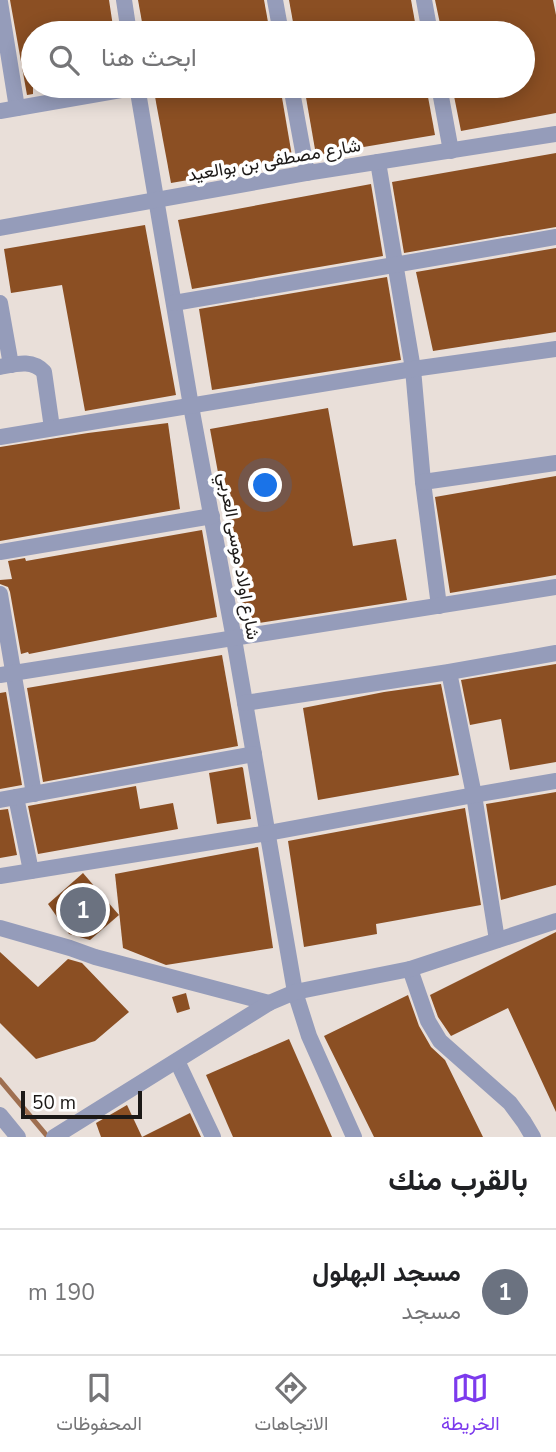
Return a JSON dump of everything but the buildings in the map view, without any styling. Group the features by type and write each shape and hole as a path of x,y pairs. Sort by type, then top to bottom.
{"street":[{"path":"124,0 127,21"},
{"path":"275,0 279,21"},
{"path":"424,0 428,21"},
{"path":"0,2 17,108"},
{"path":"0,111 72,98"},
{"name":"شارع اولاد موسى العربي","path":"140,98 191,406 295,992 309,1036 354,1137"},
{"path":"293,98 307,173"},
{"path":"441,98 451,151"},
{"name":"شارع مصطفى بن بوالعيد","path":"0,228 307,173 556,134"},
{"path":"379,162 413,369 423,482 439,606"},
{"path":"174,303 556,237"},
{"path":"0,303 6,366 30,363 38,365 44,372 52,428"},
{"path":"0,437 413,369 556,349"},
{"path":"423,482 556,463"},
{"path":"0,552 212,516"},
{"path":"7,674 556,587"},
{"path":"0,594 7,674 34,794"},
{"path":"245,703 556,653"},
{"path":"449,672 474,795 497,940"},
{"path":"31,871 8,799 254,754"},
{"path":"0,876 268,834 556,781"},
{"path":"56,1136 77,1130 177,1061 269,1003 295,992 410,969 556,921"},
{"path":"0,928 95,957 269,1003"},
{"path":"410,969 428,1021 440,1041 509,1103 534,1137"},
{"path":"177,1061 214,1137"},
{"path":"0,1115 18,1137"}],"waterway":[{"path":"0,1080 48,1137"}],"place":[{"name":"مسجد البهلول","path":"83,910"}]}
